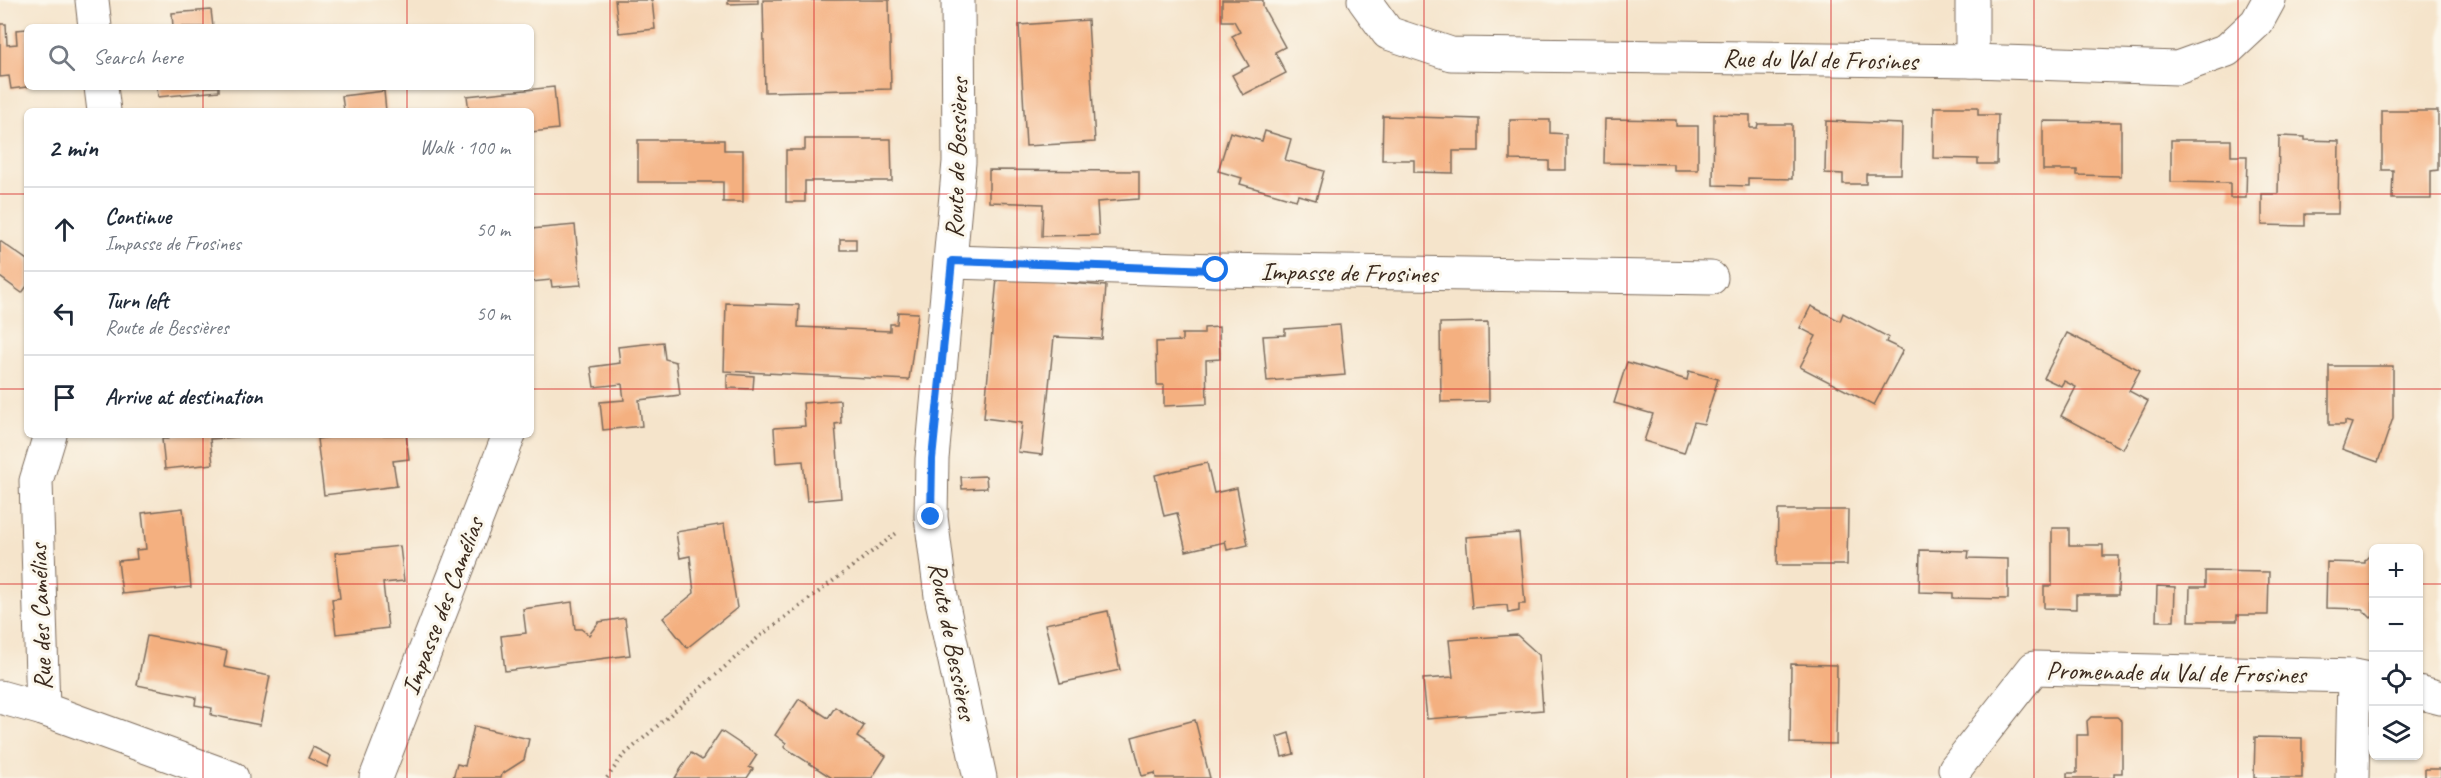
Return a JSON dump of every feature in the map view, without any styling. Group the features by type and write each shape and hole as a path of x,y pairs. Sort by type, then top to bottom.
{"street":[{"path":"92,0 95,24"},
{"name":"Route de Bessières","path":"958,0 959,162 952,261 932,459 931,517 942,596 980,778"},
{"name":"Rue du Val de Frosines","path":"1364,0 1388,33 1451,54 1972,61 2177,68 2227,50 2257,22 2269,0"},
{"path":"1972,0 1972,61"},
{"path":"101,90 104,108"},
{"name":"Impasse de Frosines","path":"952,261 1216,270 1711,278"},
{"name":"Rue des Camélias","path":"49,438 36,481 43,709 232,778"},
{"name":"Impasse des Camélias","path":"376,778 508,438"},
{"name":"Promenade du Val de Frosines","path":"1955,769 2034,668 2364,678"},
{"path":"2352,778 2364,678"},
{"path":"2423,693 2441,698"},
{"path":"0,697 43,709"}],"path":[{"path":"607,778 622,757 759,638 908,523 931,517"}],"building":[{"path":"615,0 652,0 655,29 619,33"},
{"path":"728,0 758,0 758,3 728,4"},
{"path":"763,0 889,0 891,89 765,92"},
{"path":"1222,0 1263,0 1263,7 1285,47 1275,52 1286,73 1243,95 1232,75 1249,66 1232,36 1240,32 1234,21 1222,21"},
{"path":"211,10 213,24 173,24 172,13"},
{"path":"1088,20 1095,142 1026,146 1019,25"},
{"path":"0,24 6,24 7,45 17,44 16,30 24,29 24,87 11,89 9,76 0,77"},
{"path":"554,87 558,129 534,132 534,108 469,108 467,96"},
{"path":"157,90 219,90 219,91 158,97"},
{"path":"384,91 386,108 344,108 342,96"},
{"path":"1934,107 1978,107 1978,115 1998,115 1997,164 1978,164 1978,159 1933,158"},
{"path":"2382,111 2438,111 2438,170 2431,171 2431,199 2392,199 2393,170 2382,170"},
{"path":"1714,114 1750,115 1750,128 1757,128 1758,124 1792,124 1792,179 1748,178 1748,186 1713,185"},
{"path":"1383,116 1479,119 1479,151 1453,151 1453,173 1414,172 1414,160 1382,160"},
{"path":"1605,119 1676,120 1676,126 1698,126 1698,170 1674,170 1674,164 1604,163"},
{"path":"1510,120 1550,120 1550,133 1566,134 1566,170 1549,170 1549,161 1510,160"},
{"path":"1826,121 1902,124 1901,174 1866,174 1866,184 1843,184 1843,174 1825,173"},
{"path":"2043,121 2121,122 2121,176 2077,175 2077,170 2043,170"},
{"path":"1265,131 1291,139 1285,160 1324,171 1316,200 1298,195 1296,200 1240,184 1242,178 1218,171 1230,132 1262,141"},
{"path":"2279,136 2305,137 2305,140 2339,141 2338,214 2305,214 2305,226 2262,225 2262,194 2278,194"},
{"path":"805,139 891,139 892,181 805,181 805,202 786,202 786,150 805,150"},
{"path":"638,140 724,140 724,150 743,150 743,202 723,202 723,182 638,182"},
{"path":"2171,140 2231,140 2231,156 2247,156 2246,198 2230,198 2230,183 2171,182"},
{"path":"989,170 1139,171 1139,199 1097,202 1099,235 1042,236 1043,204 989,202"},
{"path":"575,225 581,285 552,287 551,280 534,282 534,229"},
{"path":"840,239 856,239 856,250 840,250"},
{"path":"0,241 24,258 24,290 22,293 0,277"},
{"path":"997,278 1059,278 1059,282 1106,286 1102,339 1054,337 1042,455 1018,452 1022,423 984,418"},
{"path":"726,303 799,305 798,327 890,331 890,324 897,324 898,312 918,313 909,380 724,371"},
{"path":"1811,306 1840,321 1843,313 1888,337 1886,342 1903,350 1874,405 1800,367 1816,336 1800,328"},
{"path":"1488,322 1489,401 1441,402 1440,323"},
{"path":"1340,325 1345,375 1267,381 1263,336 1285,335 1285,329"},
{"path":"1219,327 1220,359 1206,360 1207,404 1164,406 1164,385 1157,385 1156,342 1182,341 1182,334 1204,334 1204,328"},
{"path":"2067,333 2140,370 2129,391 2148,401 2123,449 2061,416 2076,387 2064,381 2061,386 2044,378"},
{"path":"663,342 665,359 676,362 680,395 639,400 642,426 603,430 600,402 624,400 622,384 594,387 591,367 620,363 618,347"},
{"path":"1627,362 1687,380 1689,371 1718,379 1704,424 1694,422 1684,453 1644,441 1653,414 1614,403"},
{"path":"2329,366 2393,366 2393,418 2378,462 2342,449 2352,423 2345,421 2345,425 2329,425"},
{"path":"727,374 754,376 753,389 727,388"},
{"path":"840,400 841,423 835,424 841,498 807,501 803,461 776,463 774,428 805,426 803,403"},
{"path":"224,438 210,439 213,464 165,469 162,439"},
{"path":"406,438 409,459 393,461 397,486 324,495 317,439"},
{"path":"1207,463 1214,493 1237,488 1248,545 1227,550 1225,540 1225,542 1186,551 1177,513 1164,516 1155,475"},
{"path":"986,476 987,488 962,489 961,477"},
{"path":"183,508 191,587 122,594 118,561 137,559 136,550 146,549 142,513"},
{"path":"1778,510 1848,510 1847,565 1777,565"},
{"path":"724,524 737,608 687,648 663,618 694,593 690,556 680,558 676,532"},
{"path":"2052,528 2069,528 2069,545 2103,545 2103,556 2119,556 2118,595 2076,595 2076,609 2044,608 2044,586 2052,586"},
{"path":"1519,533 1525,604 1519,604 1519,611 1508,613 1507,605 1472,608 1466,537"},
{"path":"400,546 404,581 383,583 388,628 336,634 332,599 340,598 335,553"},
{"path":"1920,550 1969,551 1968,558 2008,559 2008,599 1953,598 1953,593 1919,592"},
{"path":"2369,556 2369,616 2362,609 2326,608 2327,562 2365,563"},
{"path":"2205,571 2269,572 2268,615 2237,615 2237,621 2189,621 2190,587 2205,587"},
{"path":"2157,586 2175,587 2174,621 2156,621"},
{"path":"572,602 575,629 581,629 589,635 599,622 625,618 630,655 505,671 501,636 526,633 523,609"},
{"path":"1108,611 1120,670 1060,683 1045,624"},
{"path":"1517,635 1539,655 1543,710 1427,719 1423,679 1453,677 1449,640"},
{"path":"147,636 227,651 224,667 270,676 260,725 211,715 212,708 195,705 196,697 137,685"},
{"path":"1791,664 1837,665 1836,744 1790,743"},
{"path":"799,699 828,718 835,707 864,726 857,737 886,756 872,778 832,778 784,747 786,743 775,735"},
{"path":"2091,717 2117,717 2122,721 2122,773 2114,773 2114,778 2067,778 2067,773 2077,773 2077,735 2088,735 2087,721"},
{"path":"1195,720 1210,778 1156,778 1155,773 1142,776 1132,737"},
{"path":"474,726 529,739 524,760 502,774 501,778 453,778 457,764 465,766"},
{"path":"721,731 757,755 749,767 753,769 747,778 675,778 691,753 702,760"},
{"path":"1289,733 1294,754 1282,757 1277,737"},
{"path":"2255,737 2302,738 2302,778 2254,778"},
{"path":"313,747 331,756 327,767 308,758"},
{"path":"2425,769 2441,769 2441,778 2425,778"}],"route":[{"path":"931,517 932,459 952,261 1216,270"}]}
